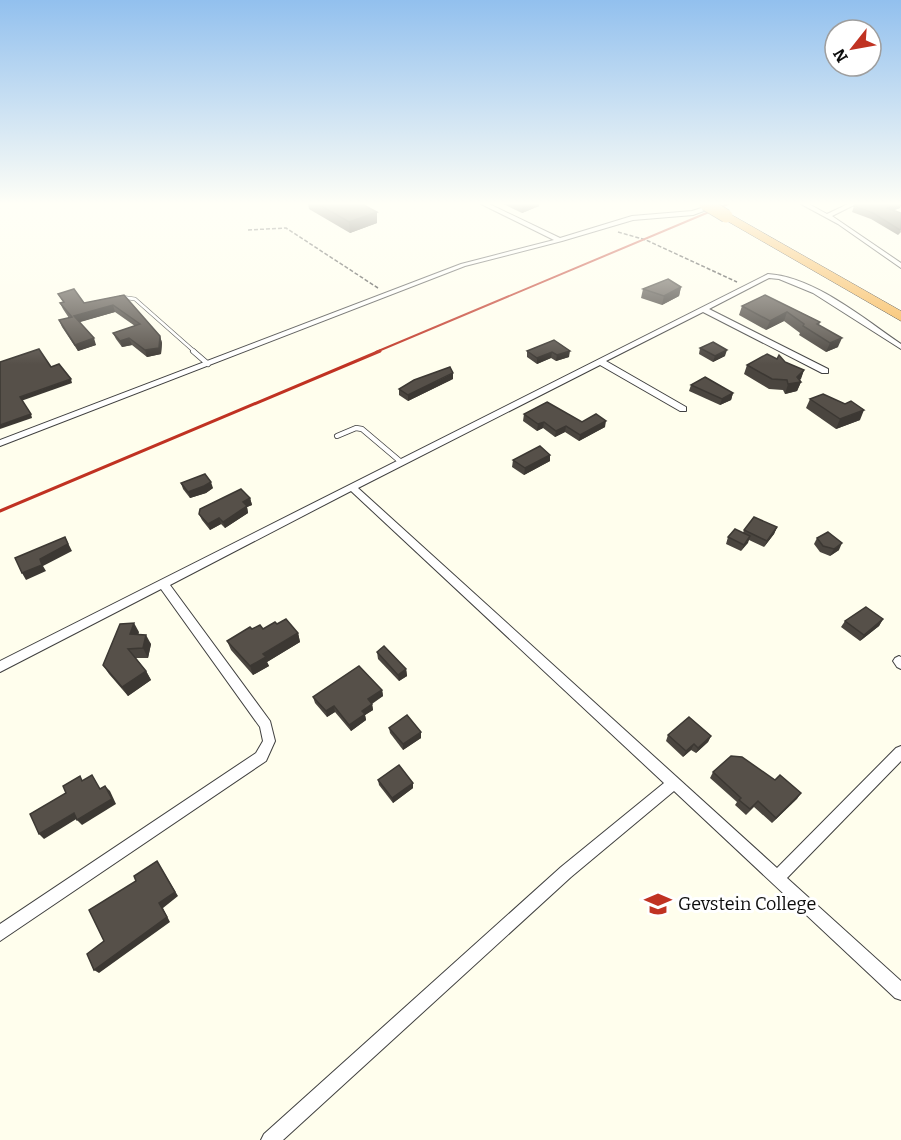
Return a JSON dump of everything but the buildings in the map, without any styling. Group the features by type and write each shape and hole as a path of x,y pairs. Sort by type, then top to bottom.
{"highway":[{"path":"804,257 901,317"},
{"path":"812,257 901,306"}],"street":[{"path":"0,443 472,262 491,257"},
{"path":"888,257 901,266"},
{"path":"0,667 768,276 785,276 901,347"},
{"path":"704,309 825,371"},
{"path":"601,362 683,409"},
{"path":"352,487 901,992"},
{"path":"0,933 261,757 265,749 268,741 266,725 163,584"},
{"path":"777,878 901,752"},
{"path":"270,1140 566,872 674,783"}],"lane":[{"path":"111,300 130,297 135,299 208,364"},
{"path":"337,436 356,428 362,429 402,462"}],"path":[{"path":"330,257 387,295"},
{"path":"685,257 749,285"}],"railway":[{"path":"376,352 601,257"},
{"path":"0,511 380,351"}],"place":[{"name":"Gevstein College","path":"658,904"}]}
